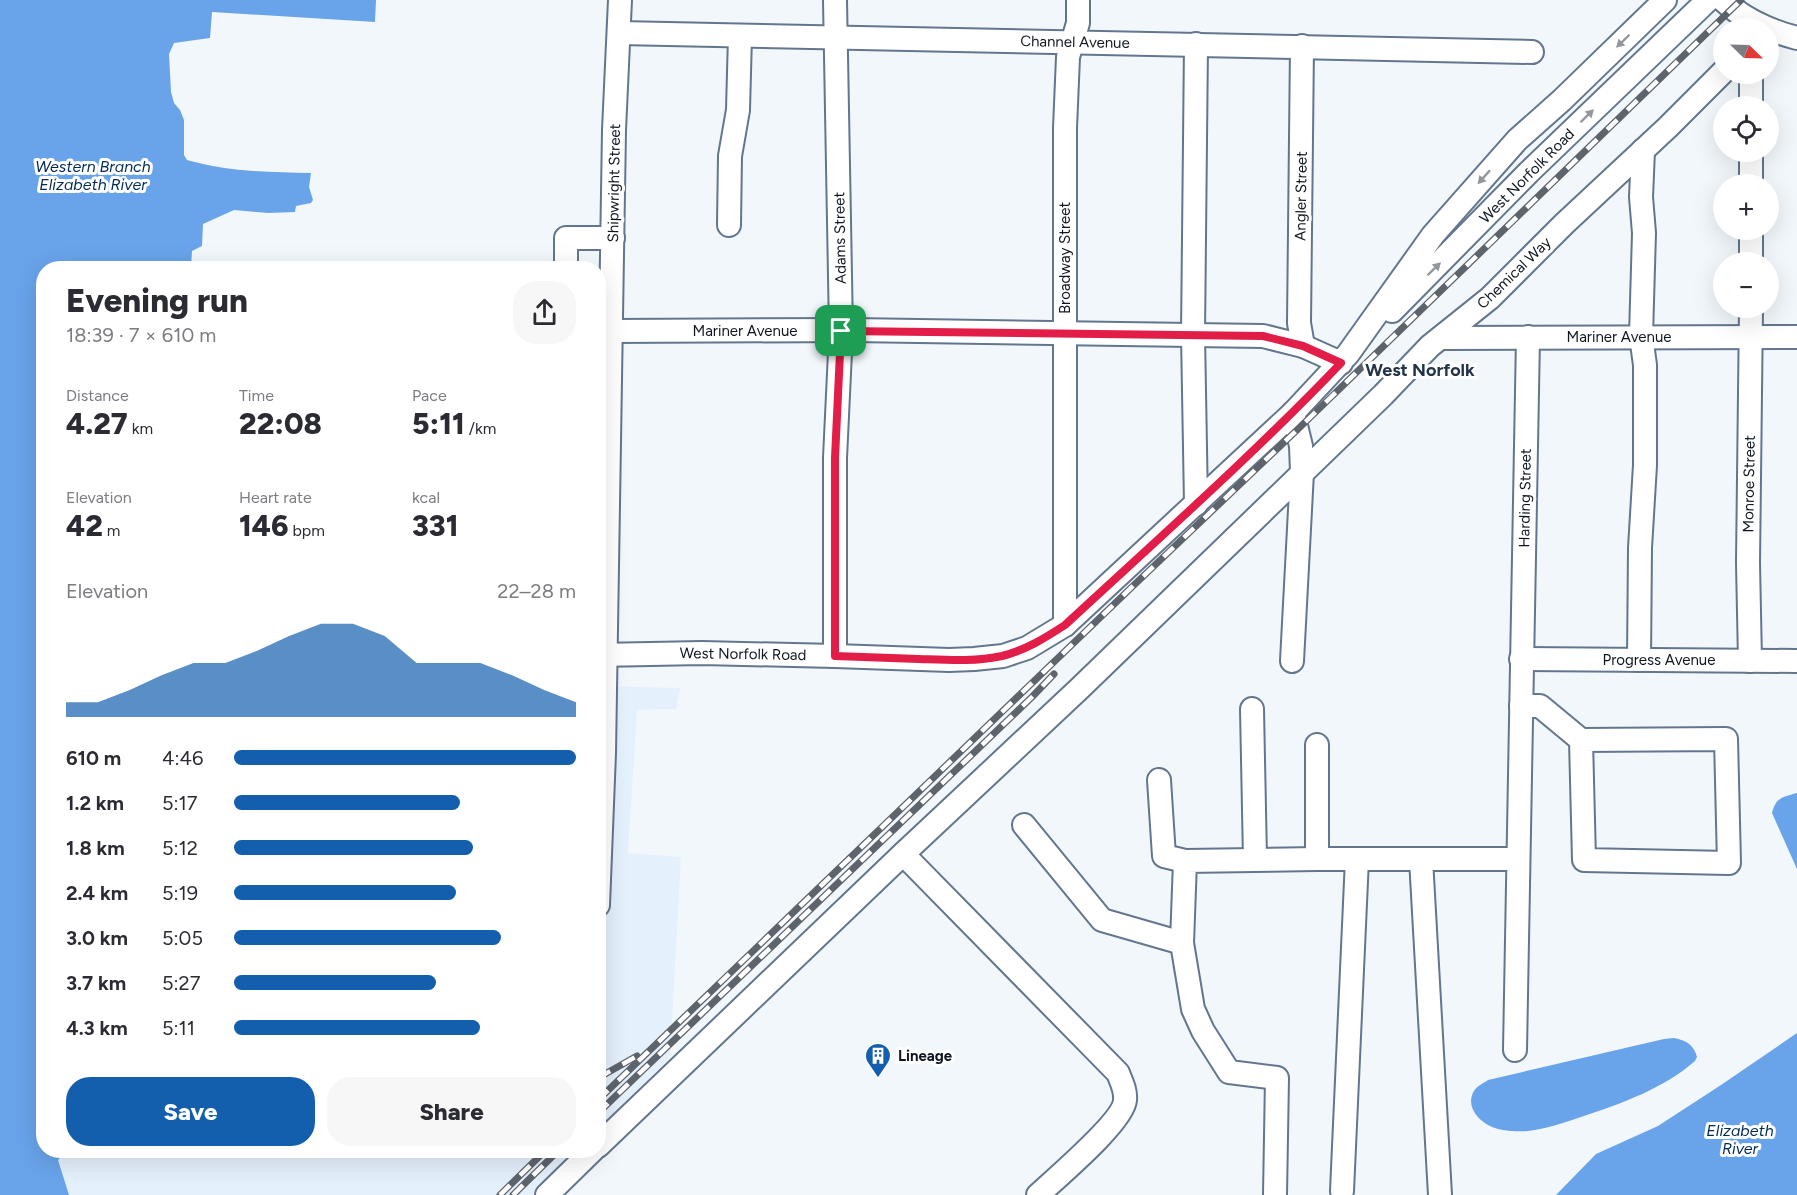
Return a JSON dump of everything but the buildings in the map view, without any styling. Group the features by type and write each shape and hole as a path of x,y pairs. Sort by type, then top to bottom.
{"street":[{"name":"Shipwright Street","path":"606,352 612,331 614,130 620,0"},
{"name":"Adams Street","path":"835,0 841,331 835,458 835,656"},
{"name":"Broadway Street","path":"1065,625 1065,128 1068,57 1078,23 1078,0"},
{"name":"West Norfolk Road","path":"1344,359 1433,235 1517,140 1562,100 1665,0"},
{"name":"West Norfolk Road","path":"606,655 702,653 949,660 1003,656 1027,648 1044,639 1065,625 1293,413 1529,172 1708,0"},
{"path":"1723,0 1747,18"},
{"name":"Channel Avenue","path":"619,33 1532,52"},
{"path":"1779,33 1797,38"},
{"path":"729,225 730,156 738,110 740,36"},
{"path":"1196,44 1193,335 1196,504"},
{"name":"Angler Street","path":"1302,46 1299,323 1303,346"},
{"name":"Chemical Way","path":"606,1138 1079,689 1383,395 1430,346 1490,298 1713,82"},
{"path":"1639,660 1640,548 1645,465 1645,365 1641,336 1644,233 1641,197 1643,150"},
{"path":"566,261 566,238 613,238"},
{"name":"Monroe Street","path":"1750,318 1748,563 1750,661"},
{"name":"Mariner Avenue","path":"612,331 1263,336 1344,359"},
{"name":"Harding Street","path":"1515,1050 1528,337"},
{"name":"Mariner Avenue","path":"1441,338 1797,337"},
{"path":"1292,661 1302,472 1300,446 1293,413"},
{"name":"Progress Avenue","path":"1521,659 1797,661"},
{"path":"1521,706 1540,706 1581,740 1726,739 1729,863 1584,860 1581,740"},
{"path":"1252,710 1255,860"},
{"path":"1317,745 1317,860"},
{"path":"1159,780 1164,856 1185,861 1518,859"},
{"path":"1024,825 1102,920 1182,943"},
{"path":"903,854 1118,1073 1124,1086 1126,1101 1120,1115 1038,1195"},
{"path":"1342,1191 1357,859"},
{"path":"1421,859 1440,1195"},
{"path":"1185,861 1182,943 1193,1009 1203,1031 1229,1072 1277,1078 1275,1195"},
{"path":"547,1195 585,1158"}],"shaded area":[{"path":"606,686 680,688 676,709 637,710 628,853 681,857 670,1057 606,1121"},
{"path":"36,1158 570,1158 532,1195 0,1195"}],"water":[{"name":"Western Branch Elizabeth River","path":"0,0 376,0 375,22 212,12 210,38 174,43 169,54 171,92 174,103 184,120 184,155 187,160 233,169 311,173 309,187 313,200 311,203 296,206 295,212 268,213 234,210 203,224 202,246 192,251 191,261 36,261 36,1158 61,1158 58,1160 69,1195 0,1195"},
{"path":"1797,793 1797,869 1772,813 1778,801"},
{"name":"Elizabeth River","path":"1797,1033 1797,1195 1556,1195 1596,1154 1658,1126"},
{"path":"1674,1038 1692,1046 1697,1057 1695,1061 1655,1088 1596,1112 1548,1127 1514,1131 1492,1127 1478,1117 1472,1107 1474,1091 1488,1080"}],"railway":[{"path":"606,1092 1297,430 1741,0"},
{"path":"606,1105 1054,674"},
{"path":"606,1073 637,1056"},
{"path":"500,1195 538,1158"},
{"path":"513,1195 551,1158"}],"place":[{"name":"Lineage","path":"878,1079"}],"district":[{"name":"West Norfolk","path":"1420,370"}],"route":[{"path":"841,331 1263,336 1303,346 1341,363 1226,477 1065,625 1044,639 1027,648 1003,656 974,659 835,656 835,458 841,331"}]}
